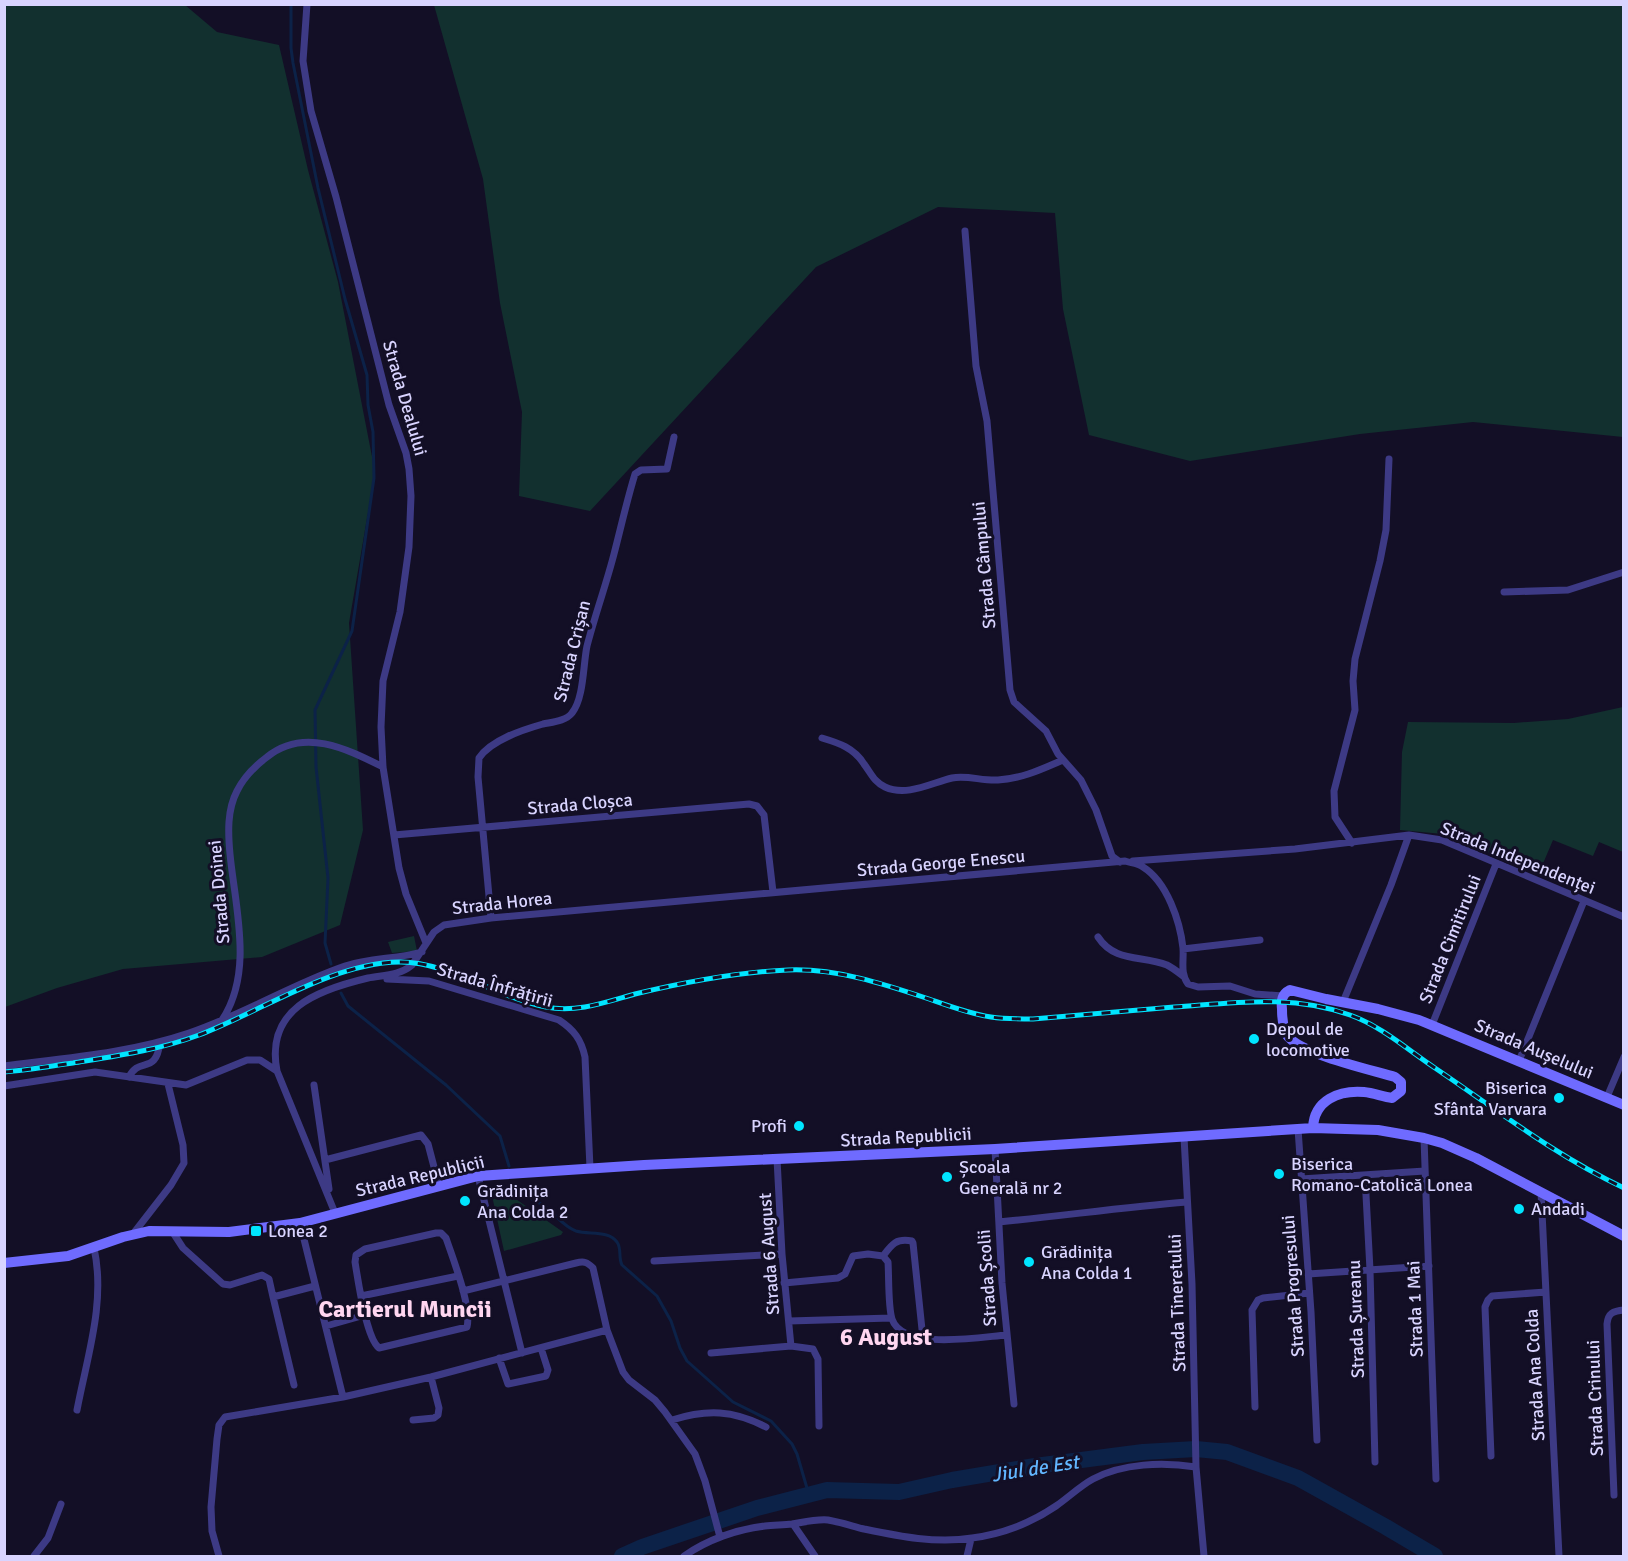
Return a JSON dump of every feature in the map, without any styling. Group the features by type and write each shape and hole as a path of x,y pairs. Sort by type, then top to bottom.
{"street":[{"name":"Strada Dealului","path":"307,4 303,61 311,111 336,197 389,405 410,469 409,547 399,612 387,661 381,700 383,767 399,868 406,894 426,943"},
{"name":"Strada Câmpului","path":"965,231 970,319 976,366 987,421 1010,690 1014,702 1046,731 1063,760 1074,769 1096,810 1112,856 1119,862"},
{"name":"Strada Crișan","path":"491,918 478,777 479,758 490,747 508,738 539,725 568,717 573,712 577,703 597,609 614,556 635,474 641,470 667,468 674,437"},
{"path":"1352,843 1335,817 1334,791 1355,710 1353,681 1355,659 1386,530 1389,459"},
{"path":"1503,592 1568,590 1623,572"},
{"path":"822,738 841,743 853,751 874,780 886,788 899,790 913,789 953,778 999,780 1023,777 1063,760"},
{"name":"Strada Doinei","path":"222,1020 237,983 240,962 228,831 232,801 243,780 270,755 283,748 315,741 336,746 383,767"},
{"name":"Strada Cloșca","path":"394,835 749,804 761,809 764,815 773,892"},
{"path":"1343,1002 1409,835"},
{"name":"Strada Independenței","path":"1399,837 1409,835 1442,840 1623,917"},
{"name":"Strada George Enescu","path":"773,892 1295,849 1399,837"},
{"path":"1119,862 1140,865 1158,880 1176,917 1183,949 1184,976 1187,983 1192,986 1230,986 1255,994 1283,996 1281,1001 1285,1032 1294,1041 1317,1054 1395,1077 1401,1082 1401,1091 1392,1098 1355,1092 1329,1098 1319,1106 1313,1128"},
{"name":"Strada Cimitirului","path":"1432,1025 1496,864"},
{"name":"Strada Horea","path":"333,1207 277,1071 274,1047 279,1029 294,1009 342,984 398,973 407,969 422,952 434,932 444,925 491,918 773,892"},
{"path":"1519,1061 1584,901"},
{"path":"1098,937 1103,945 1114,953 1126,958 1169,966 1184,976"},
{"path":"1183,949 1260,940"},
{"path":"4,1066 147,1046 191,1033 324,974 365,961 422,952"},
{"name":"Strada Înfrățirii","path":"372,978 429,981 559,1020 573,1030 582,1043 585,1057 590,1168"},
{"name":"Strada Aușelului","path":"1283,996 1287,990 1294,990 1390,1012 1432,1025 1623,1105"},
{"path":"129,1077 134,1069 154,1062 160,1042"},
{"path":"1607,1097 1623,1057"},
{"path":"4,1086 95,1072 186,1085 247,1060 260,1060 277,1071"},
{"path":"133,1234 171,1185 184,1163 185,1156 168,1084"},
{"path":"314,1085 333,1207"},
{"name":"Strada Republicii","path":"4,1263 68,1256 133,1234 149,1231 229,1232 300,1223 333,1207 478,1176 590,1168 995,1149 1313,1128 1362,1128 1424,1138 1476,1158 1623,1236"},
{"name":"Strada Progresului","path":"1298,1129 1310,1293 1317,1440"},
{"path":"325,1160 421,1135 428,1144 439,1186"},
{"name":"Strada Tineretului","path":"1184,1137 1193,1318 1196,1464 1204,1557"},
{"name":"Strada 1 Mai","path":"1424,1138 1436,1479"},
{"name":"Strada Școlii","path":"995,1149 1006,1335 1014,1404"},
{"name":"Strada 6 August","path":"777,1159 784,1283 791,1346"},
{"path":"1301,1179 1425,1172"},
{"path":"478,1176 522,1353"},
{"name":"Strada Șureanu","path":"1365,1176 1376,1462"},
{"name":"Strada Ana Colda","path":"1541,1192 1559,1557"},
{"path":"999,1222 1187,1202"},
{"path":"300,1223 342,1397"},
{"path":"172,1231 183,1248 223,1284 230,1285 262,1275 269,1279 294,1384"},
{"path":"441,1233 447,1238 458,1276 468,1324 465,1329 379,1348 373,1342 354,1262 359,1252 441,1233"},
{"path":"883,1256 899,1239 913,1243 923,1339"},
{"path":"77,1410 94,1327 99,1278 94,1248"},
{"path":"654,1261 782,1254"},
{"path":"784,1283 838,1278 845,1274 853,1256 868,1254 883,1256 888,1262 891,1318 900,1330 909,1336 923,1339 1006,1335"},
{"path":"463,1292 576,1263 589,1264 593,1268 607,1330 623,1372 672,1420 695,1454 720,1538"},
{"path":"1308,1274 1429,1266"},
{"path":"361,1296 458,1276"},
{"path":"273,1297 315,1286"},
{"path":"1491,1456 1485,1307 1492,1296 1546,1292"},
{"path":"1255,1407 1252,1310 1254,1304 1263,1298 1310,1293"},
{"name":"Strada Crinului","path":"1614,1496 1607,1324 1612,1312 1623,1310"},
{"path":"326,1326 365,1316"},
{"path":"789,1321 891,1318"},
{"path":"219,1557 212,1531 211,1507 214,1454 221,1420 225,1417 342,1397 431,1377 607,1330"},
{"path":"711,1353 791,1346 806,1347 816,1352 819,1426"},
{"path":"499,1358 508,1384 546,1376 548,1370 541,1348"},
{"path":"413,1420 434,1418 438,1415 439,1407 431,1377"},
{"path":"672,1420 693,1413 723,1413 747,1418 766,1427"},
{"path":"684,1557 720,1538 764,1526 813,1520 827,1520 912,1538 971,1539 1006,1531 1034,1520 1085,1484 1107,1474 1148,1466 1196,1464"},
{"path":"34,1557 48,1538 60,1504"},
{"path":"793,1524 815,1557"},
{"path":"967,1557 971,1539"}],"green space":[{"path":"5,5 185,5 217,32 279,45 308,170 338,282 375,472 349,623 363,830 340,925 262,957 123,969 57,988 5,1007"},
{"path":"434,5 1623,5 1623,437 1473,422 1360,434 1190,461 1089,435 1063,309 1055,213 938,207 816,267 590,511 519,496 522,412 500,303 483,179"},
{"path":"1623,707 1623,852 1599,842 1593,856 1553,840 1539,873 1443,834 1400,830 1402,752 1408,722 1514,723 1568,719"},
{"path":"414,936 417,951 392,953 388,942"},
{"path":"492,1187 500,1188 563,1232 561,1235 504,1251"}],"waterway":[{"path":"291,4 293,63 318,188 345,299 367,375 368,405 373,432 374,478 352,631 315,710 316,767 328,878 325,943 331,964"},
{"path":"341,993 348,1006 446,1085 500,1136 509,1166"},
{"path":"515,1186 517,1191 546,1207 572,1229 604,1234 617,1242 622,1265 657,1296 671,1321 687,1361 733,1402 771,1421 792,1444 809,1495"},
{"name":"Jiul de Est","path":"622,1556 757,1508 827,1490 899,1492 952,1480 1035,1466 1143,1452 1196,1449 1227,1452 1298,1478 1435,1556"}],"railway":[{"path":"4,1072 105,1058 168,1045 199,1035 322,979 374,964 399,962 435,967 528,1002 546,1007 569,1009 711,978 788,970 806,970 860,978 967,1012 1007,1019 1033,1019 1241,1002 1285,1002 1328,1008 1373,1025 1574,1162 1624,1188"}],"place":[{"name":"Depoul de locomotive","path":"1254,1039"},
{"name":"Biserica Sfânta Varvara","path":"1559,1098"},
{"name":"Profi","path":"799,1126"},
{"name":"Biserica Romano-Catolică Lonea","path":"1279,1174"},
{"name":"Școala Generală nr 2","path":"947,1177"},
{"name":"Grădinița Ana Colda 2","path":"465,1201"},
{"name":"Andadi","path":"1519,1209"},
{"name":"Lonea 2","path":"256,1231"},
{"name":"Grădinița Ana Colda 1","path":"1029,1262"}],"district":[{"name":"Cartierul Muncii","path":"405,1309"},
{"name":"6 August","path":"886,1337"}]}
